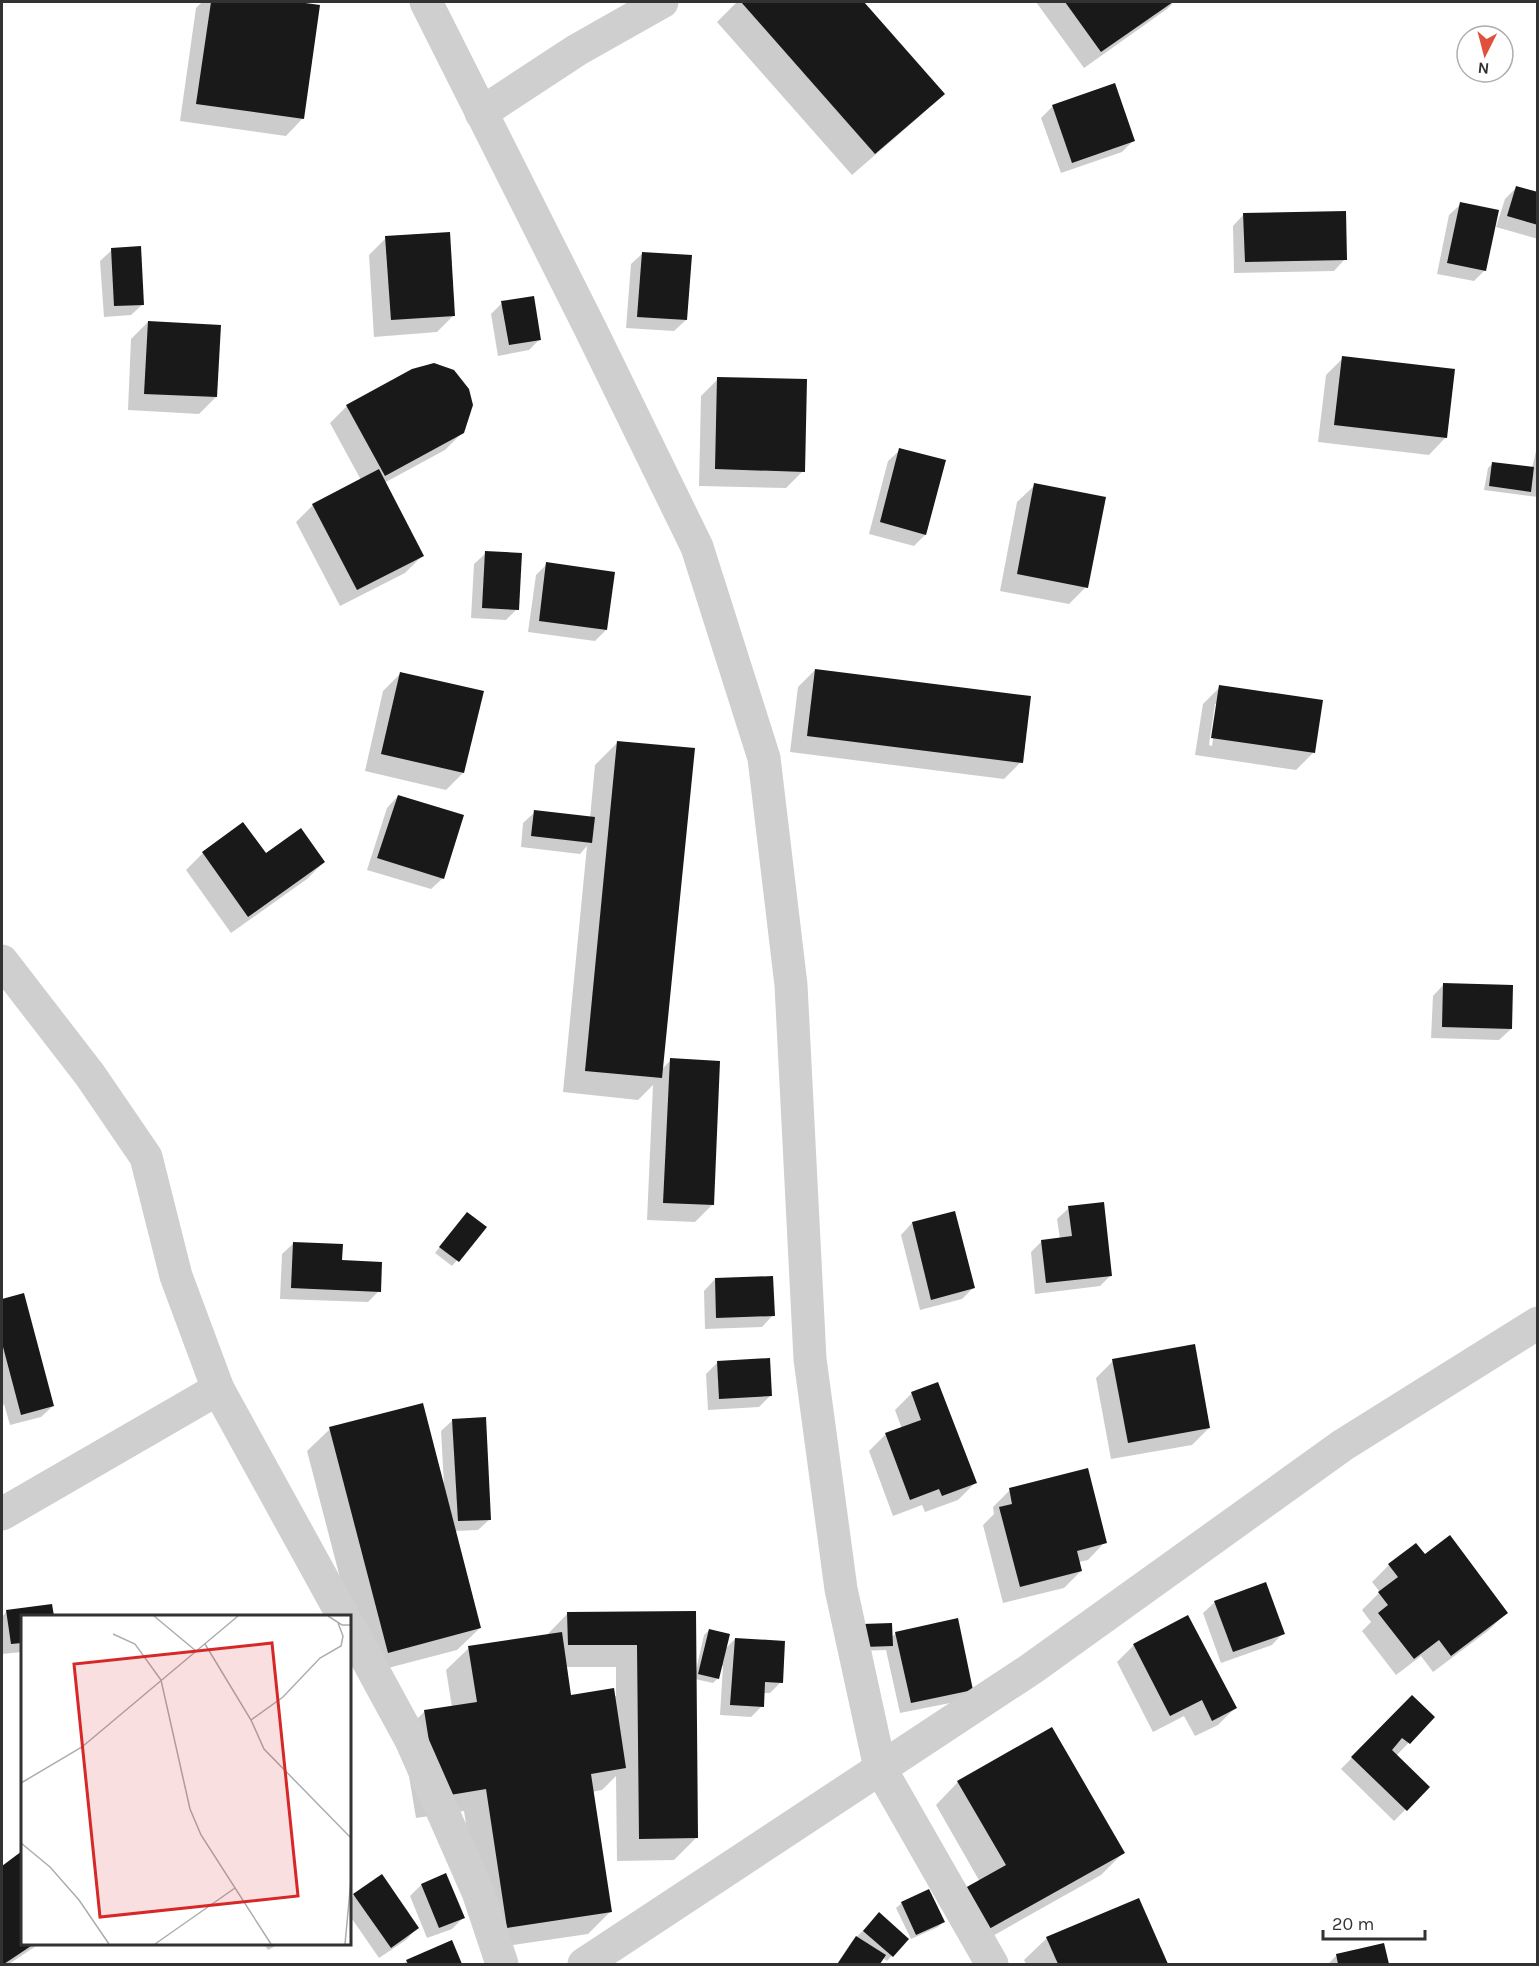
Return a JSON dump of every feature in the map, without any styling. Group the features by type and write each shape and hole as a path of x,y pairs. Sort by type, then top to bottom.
{"street":[{"path":"426,2 697,547 764,758 791,985 810,1359 841,1589 880,1768 992,1965"},
{"path":"481,113 577,50 662,2"},
{"path":"2,961 90,1075 146,1158 176,1276 219,1389 343,1615"},
{"path":"586,1964 1031,1669 1343,1445 1538,1323"},
{"path":"2,1514 219,1389"},
{"path":"351,1630 411,1740 478,1892 502,1965"}],"building":[{"path":"211,2 298,2 320,5 304,119 196,104"},
{"path":"741,2 864,2 945,94 875,154"},
{"path":"1065,2 1173,2 1101,52"},
{"path":"1115,83 1135,141 1072,163 1052,105"},
{"path":"1516,186 1538,192 1538,225 1507,216"},
{"path":"1460,202 1499,210 1486,271 1447,263"},
{"path":"1346,211 1347,260 1245,262 1243,213"},
{"path":"450,232 455,316 391,320 385,236"},
{"path":"141,246 144,305 114,306 111,248"},
{"path":"642,252 692,255 687,320 637,317"},
{"path":"534,296 541,340 509,345 501,301"},
{"path":"148,321 221,325 217,397 144,394"},
{"path":"1342,356 1455,369 1447,438 1334,425"},
{"path":"434,363 454,370 469,389 473,405 464,433 385,476 346,405 412,369"},
{"path":"717,377 807,379 805,472 715,469"},
{"path":"899,448 946,460 926,535 880,522"},
{"path":"1492,462 1534,467 1531,492 1489,486"},
{"path":"379,469 424,556 357,590 312,504"},
{"path":"1034,483 1106,497 1088,588 1017,574"},
{"path":"485,551 522,553 519,610 482,608"},
{"path":"546,562 615,572 607,630 539,621"},
{"path":"815,669 1031,696 1023,763 807,736"},
{"path":"400,672 484,691 464,773 381,754"},
{"path":"1219,685 1323,700 1315,753 1211,738"},
{"path":"617,741 695,748 662,1078 585,1071"},
{"path":"398,795 464,815 444,879 377,858"},
{"path":"534,810 595,817 592,843 531,836"},
{"path":"243,822 266,853 301,828 325,862 248,917 202,852"},
{"path":"1443,983 1513,985 1512,1029 1442,1027"},
{"path":"670,1058 720,1061 714,1205 663,1203"},
{"path":"1104,1202 1112,1276 1046,1283 1041,1240 1072,1236 1068,1206"},
{"path":"955,1211 975,1288 931,1300 912,1222"},
{"path":"467,1212 487,1227 459,1262 439,1247"},
{"path":"293,1242 343,1244 342,1260 382,1262 381,1292 291,1288"},
{"path":"773,1276 775,1316 716,1318 715,1278"},
{"path":"24,1293 54,1406 21,1415 2,1343 2,1299"},
{"path":"1195,1344 1210,1428 1128,1443 1112,1359"},
{"path":"770,1358 772,1396 719,1399 717,1361"},
{"path":"938,1382 977,1483 942,1496 939,1489 910,1500 885,1433 921,1420 911,1392"},
{"path":"423,1403 481,1628 388,1653 329,1427"},
{"path":"486,1417 491,1520 458,1521 452,1419"},
{"path":"1088,1468 1107,1543 1077,1551 1082,1571 1020,1587 999,1507 1012,1504 1009,1488"},
{"path":"1450,1535 1508,1613 1451,1656 1439,1640 1414,1659 1378,1613 1388,1605 1378,1592 1398,1577 1388,1564 1416,1543 1425,1554"},
{"path":"1266,1582 1285,1634 1233,1652 1214,1601"},
{"path":"52,1604 54,1615 21,1615 21,1643 11,1644 6,1610"},
{"path":"696,1611 698,1838 639,1839 637,1645 568,1645 567,1612"},
{"path":"1188,1615 1237,1708 1212,1721 1202,1700 1170,1716 1133,1644"},
{"path":"958,1618 973,1690 911,1703 895,1632"},
{"path":"892,1623 893,1646 864,1647 862,1624"},
{"path":"709,1629 730,1634 719,1679 698,1674"},
{"path":"562,1632 571,1695 614,1688 626,1768 591,1774 612,1912 507,1928 486,1789 438,1797 424,1710 477,1702 468,1646"},
{"path":"735,1638 785,1641 783,1683 765,1682 764,1707 730,1705"},
{"path":"1412,1695 1435,1717 1410,1744 1402,1738 1392,1750 1430,1787 1407,1811 1351,1757"},
{"path":"1052,1727 1125,1853 989,1929 965,1888 1006,1865 957,1781"},
{"path":"21,1852 21,1945 32,1945 4,1964 2,1964 2,1866"},
{"path":"446,1873 465,1918 439,1928 421,1884"},
{"path":"382,1874 419,1928 391,1948 353,1894"},
{"path":"929,1889 945,1922 916,1935 901,1902"},
{"path":"1139,1898 1168,1964 1058,1964 1046,1937"},
{"path":"879,1912 909,1939 893,1957 863,1931"},
{"path":"856,1936 886,1955 880,1964 838,1963"},
{"path":"452,1940 462,1964 408,1964 406,1960"},
{"path":"1384,1943 1389,1964 1338,1964 1336,1954"}]}
